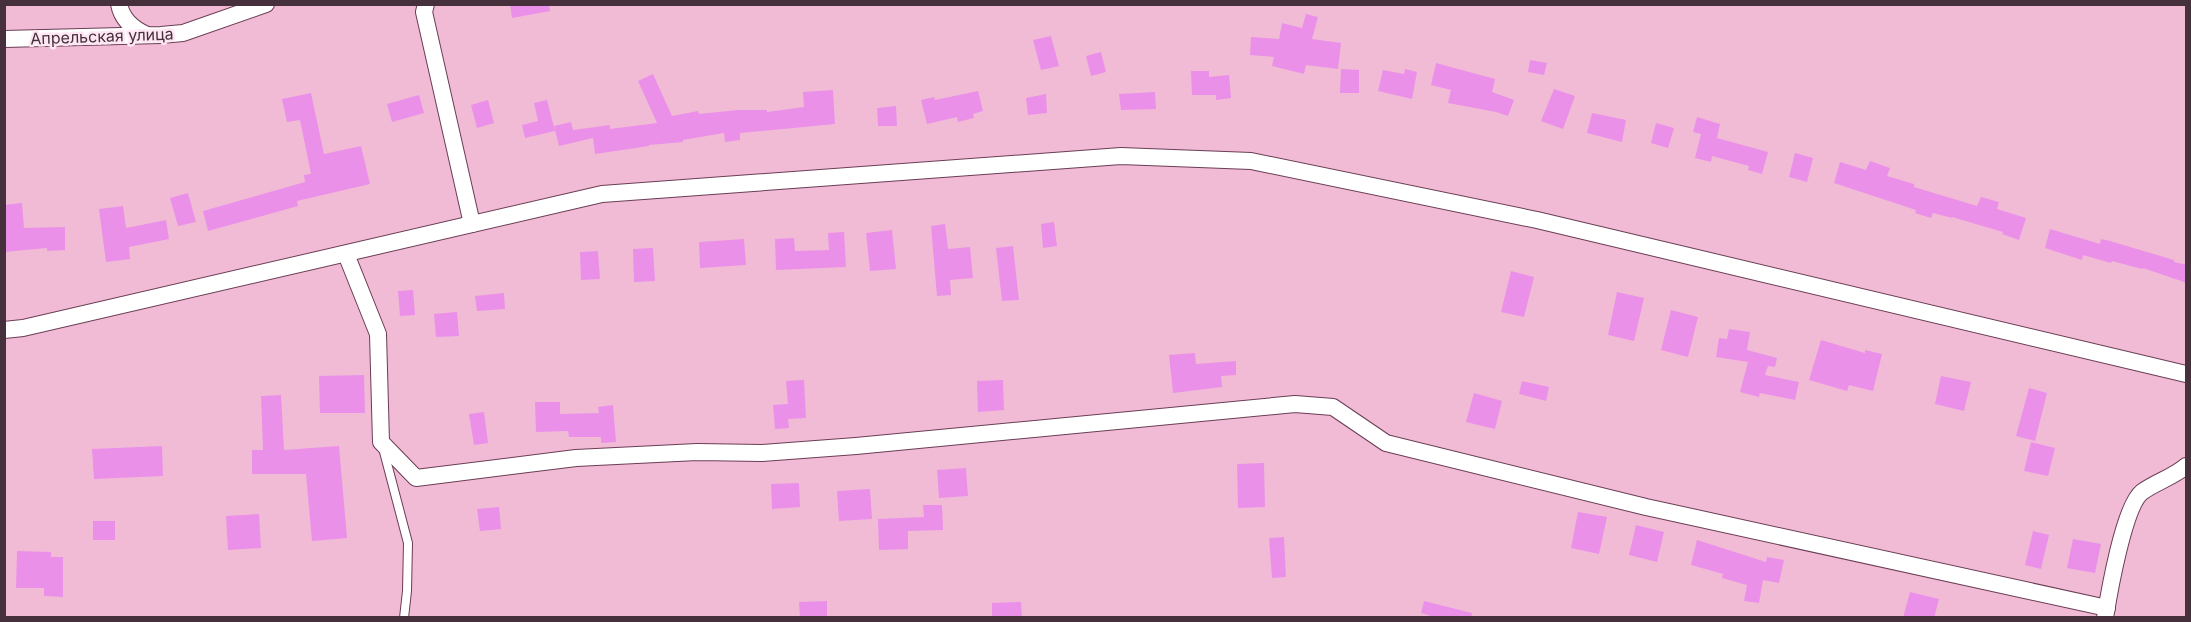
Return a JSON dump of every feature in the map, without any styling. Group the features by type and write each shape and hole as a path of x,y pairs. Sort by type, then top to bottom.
{"street":[{"path":"118,4 126,20 135,30 148,35"},
{"name":"Апрельская улица","path":"4,39 183,33 266,4"},
{"path":"426,4 424,12 472,224"},
{"path":"4,330 23,328 602,194 1121,156 1251,161 1537,220 2187,374"},
{"path":"346,254 378,334 381,442 416,478 576,458 697,452 762,453 1295,404 1333,407 1386,443 1646,507 2106,613 2128,514 2140,493 2187,466"}],"lane":[{"path":"381,442 408,543 404,618"}],"building":[{"path":"510,4 549,4 550,11 512,18"},
{"path":"1306,14 1318,17 1312,39 1341,43 1338,69 1306,65 1304,74 1272,66 1274,57 1250,55 1251,37 1279,39 1282,23 1302,28"},
{"path":"1051,36 1059,66 1041,70 1033,40"},
{"path":"1101,52 1106,72 1091,76 1086,56"},
{"path":"1530,60 1547,63 1544,75 1528,72"},
{"path":"1436,63 1495,79 1492,92 1514,100 1508,116 1448,103 1451,90 1431,85"},
{"path":"1341,69 1359,70 1359,93 1340,93"},
{"path":"1405,69 1417,72 1412,99 1378,91 1383,70 1404,74"},
{"path":"1191,71 1209,71 1209,77 1229,75 1231,98 1216,100 1216,95 1192,95"},
{"path":"653,74 672,116 698,111 699,114 738,110 767,110 767,112 804,107 803,92 833,90 835,124 740,133 740,140 725,142 724,133 683,140 683,142 595,154 593,138 559,146 554,126 571,122 573,130 610,125 610,129 657,123 638,81"},
{"path":"1554,89 1575,96 1563,129 1541,121"},
{"path":"978,91 983,111 973,114 974,118 958,122 957,117 927,124 921,100 934,97 935,100"},
{"path":"1155,92 1156,109 1121,110 1119,94"},
{"path":"311,93 324,154 361,146 370,184 297,201 298,206 208,231 203,211 305,182 304,175 311,174 300,120 287,122 282,99"},
{"path":"1046,94 1047,113 1028,115 1026,98"},
{"path":"419,95 424,113 392,122 387,104"},
{"path":"488,100 494,123 477,128 471,105"},
{"path":"547,100 555,131 525,138 522,125 538,121 534,103"},
{"path":"896,106 897,126 878,126 877,108"},
{"path":"1592,113 1626,120 1622,142 1587,133"},
{"path":"1697,117 1720,124 1717,138 1768,152 1762,174 1748,170 1749,166 1712,156 1711,162 1695,158 1701,134 1693,132"},
{"path":"1656,123 1674,128 1668,148 1651,143"},
{"path":"1795,153 1813,158 1807,182 1789,177"},
{"path":"1870,161 1890,168 1887,176 1914,184 1914,187 1977,206 1981,197 1999,202 1997,209 2026,218 2019,240 2002,234 2003,232 1952,217 1933,213 1931,218 1915,213 1916,210 1834,183 1840,162 1866,170"},
{"path":"188,193 196,222 178,226 170,198"},
{"path":"22,203 24,228 65,227 65,250 47,251 47,248 4,252 4,205"},
{"path":"123,206 126,228 166,220 169,239 129,247 130,259 106,262 99,209"},
{"path":"1054,222 1057,246 1043,248 1041,224"},
{"path":"945,224 948,249 970,247 973,278 950,280 951,295 937,296 931,226"},
{"path":"2050,229 2100,244 2101,239 2110,241 2187,265 2187,283 2143,268 2112,261 2111,263 2083,255 2082,260 2045,248"},
{"path":"892,230 896,269 870,271 866,233"},
{"path":"844,232 846,267 776,270 775,239 794,238 795,251 829,250 828,233"},
{"path":"744,239 746,265 700,268 699,242"},
{"path":"1013,246 1019,300 1002,301 996,248"},
{"path":"653,248 655,281 634,282 633,249"},
{"path":"598,251 600,279 581,280 580,252"},
{"path":"1511,271 1534,277 1524,317 1501,312"},
{"path":"413,290 415,315 400,316 398,291"},
{"path":"1617,292 1644,298 1634,341 1608,335"},
{"path":"504,293 505,309 477,311 475,296"},
{"path":"1671,310 1698,317 1688,357 1661,350"},
{"path":"457,312 459,336 436,337 434,314"},
{"path":"1729,329 1750,332 1747,350 1777,358 1775,367 1768,366 1765,375 1799,382 1795,400 1760,393 1759,397 1740,392 1748,362 1716,357 1719,338 1727,339"},
{"path":"1821,340 1865,353 1865,350 1882,354 1873,391 1849,385 1847,391 1809,380"},
{"path":"1195,353 1196,364 1236,361 1236,375 1221,376 1222,387 1173,393 1169,355"},
{"path":"364,375 365,413 320,413 319,376"},
{"path":"1941,376 1971,382 1964,411 1935,404"},
{"path":"804,380 806,418 788,419 789,428 775,429 773,405 788,404 786,381"},
{"path":"1003,380 1004,410 978,412 977,381"},
{"path":"1522,381 1549,387 1546,401 1519,394"},
{"path":"2029,388 2047,393 2035,441 2016,436"},
{"path":"1474,393 1502,401 1495,429 1466,422"},
{"path":"281,395 284,450 339,446 347,538 312,541 306,474 252,474 252,450 263,450 261,396"},
{"path":"535,402 560,402 560,414 599,413 598,407 613,405 616,442 601,443 601,437 569,437 568,431 536,432"},
{"path":"484,412 488,443 474,445 469,414"},
{"path":"2031,442 2055,448 2048,476 2024,471"},
{"path":"162,446 163,476 94,479 92,449"},
{"path":"1264,463 1265,507 1238,508 1237,464"},
{"path":"966,468 968,496 939,498 937,470"},
{"path":"799,483 800,507 772,509 771,484"},
{"path":"870,489 872,519 839,521 837,491"},
{"path":"923,505 942,505 943,530 908,531 908,549 879,550 878,519 924,517"},
{"path":"499,507 501,529 480,531 477,509"},
{"path":"1578,512 1607,517 1599,554 1571,548"},
{"path":"259,514 261,548 228,550 226,516"},
{"path":"93,521 115,521 115,540 93,540"},
{"path":"1636,525 1664,532 1657,562 1629,555"},
{"path":"2033,531 2049,535 2041,569 2025,565"},
{"path":"1284,537 1286,577 1272,578 1269,538"},
{"path":"2073,539 2101,544 2095,573 2067,568"},
{"path":"1697,540 1766,562 1767,557 1784,560 1779,583 1763,580 1759,603 1744,601 1747,585 1722,578 1723,574 1691,565"},
{"path":"17,551 51,552 51,557 63,557 63,597 44,596 44,588 16,588"},
{"path":"1910,592 1939,599 1934,618 1903,618"},
{"path":"827,601 827,618 800,618 799,602"},
{"path":"1424,601 1472,613 1471,618 1438,618 1421,613"},
{"path":"1021,602 1022,618 992,618 992,603"}]}
